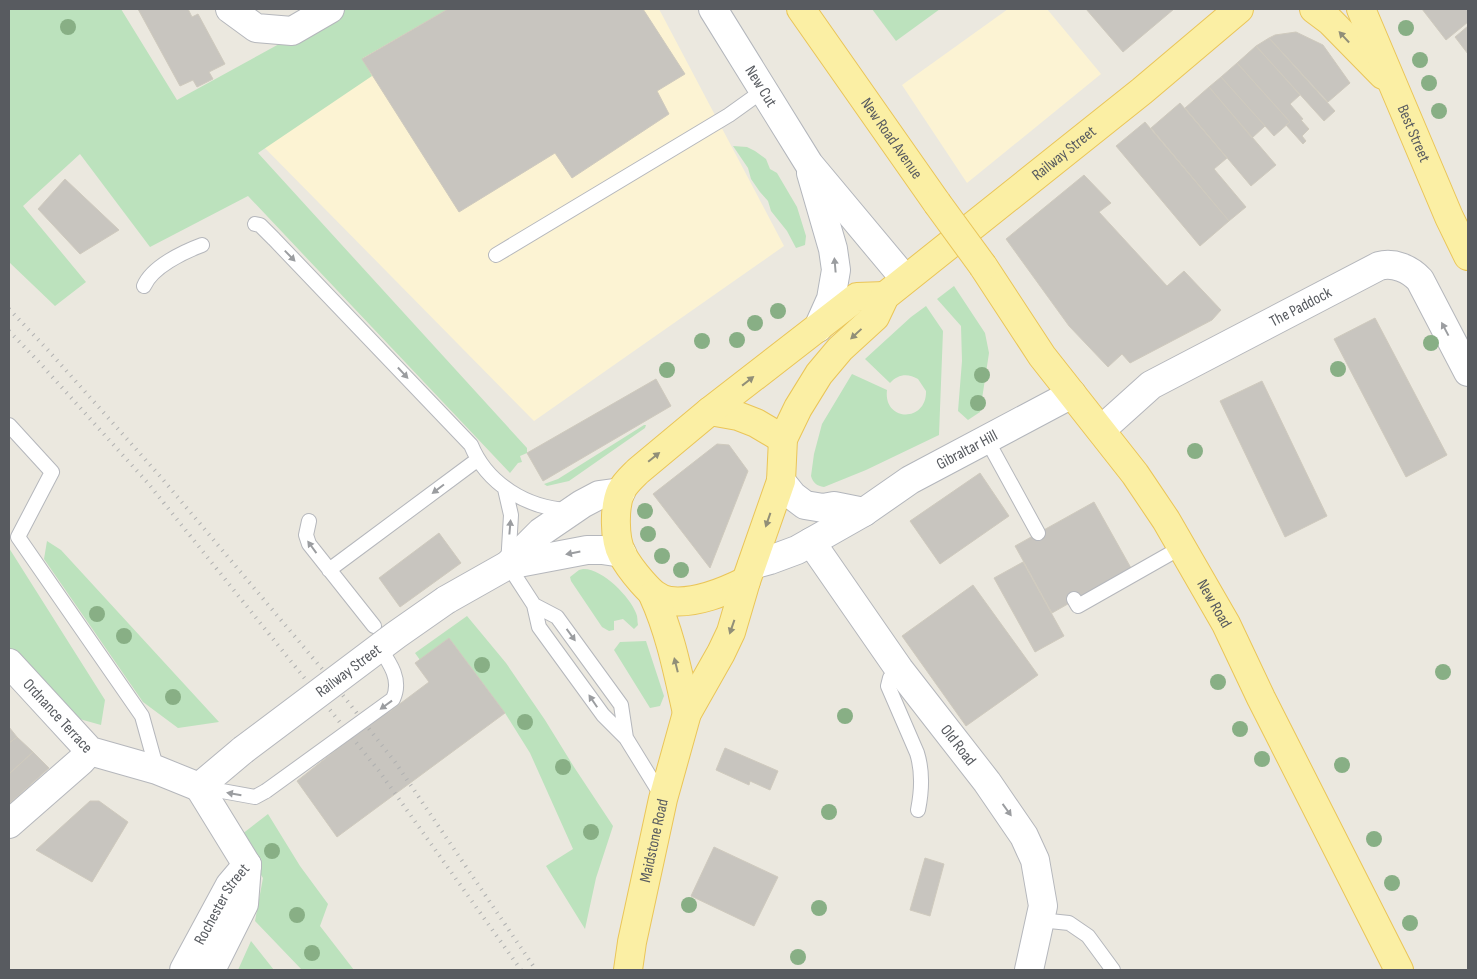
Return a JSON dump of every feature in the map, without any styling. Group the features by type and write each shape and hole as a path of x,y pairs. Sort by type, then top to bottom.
{"main road":[{"name":"New Road Avenue","path":"801,9 983,266"},
{"name":"Railway Street","path":"783,439 798,408 819,374 840,349 875,316 895,287 1142,91 1240,9"},
{"path":"1314,9 1330,21 1392,83"},
{"name":"Best Street","path":"1361,9 1449,217 1468,256"},
{"name":"New Road","path":"983,266 1042,356 1138,478 1182,547 1226,624 1261,698 1399,970"},
{"path":"688,713 660,610 653,594 636,575 622,553 618,541 616,518 617,504 621,492 627,481 638,471 856,298 895,287"},
{"path":"653,594 669,601 706,597 728,590 749,573 781,481 783,439 738,416 710,412"},
{"name":"Maidstone Road","path":"628,970 663,799 688,713 728,639 749,573"}],"street":[{"path":"230,9 256,28 292,31 330,9"},
{"name":"New Cut","path":"713,9 809,164 895,287"},
{"name":"New Cut","path":"809,164 833,249 836,270 831,299 818,328"},
{"name":"The Paddock","path":"1101,430 1151,385 1379,266 1385,265 1395,266 1411,272 1420,280 1468,372"},
{"name":"Gibraltar Hill","path":"749,573 770,560 811,542 864,512 910,480 1072,394"},
{"path":"781,481 793,496 805,505 823,508 834,506 864,512"},
{"name":"Railway Street","path":"199,787 377,636 508,565 541,532 572,510 599,496 621,492"},
{"name":"Old Road","path":"811,542 899,669 978,770 1017,824 1032,853 1038,871 1042,902 1029,970"},
{"name":"Railway Street","path":"508,565 587,550 622,553"},
{"name":"Ordnance Terrace","path":"9,663 90,751 157,770 199,787"},
{"path":"9,824 90,751"},
{"name":"Rochester Street","path":"184,970 230,885 247,865 199,787"},
{"path":"211,970 244,904 247,865"}],"lane":[{"path":"496,256 729,115 764,90"},
{"path":"255,224 260,225 274,239 471,445 477,460 505,489 535,504 555,510 572,510"},
{"path":"144,286 148,279 166,264 185,252 202,245"},
{"path":"9,425 52,472 18,537 142,716 157,770"},
{"path":"987,440 1038,533"},
{"path":"329,570 477,460"},
{"path":"505,489 511,515 508,565 534,605 540,627 603,715 626,738 663,799"},
{"path":"199,787 255,797 266,792 393,699 397,688 392,666 377,636 306,538 309,521"},
{"path":"1074,599 1078,606 1182,547"},
{"path":"534,605 557,617 621,705 626,738"},
{"path":"899,669 890,678 888,686 920,763 922,787 918,810"},
{"path":"1040,920 1069,923 1088,936 1113,970"}],"shaded area":[{"path":"422,9 659,9 784,246 534,421 249,132"},
{"path":"1008,9 1047,9 1101,74 967,183 902,85"}],"green space":[{"path":"9,9 121,9 177,100 343,9 448,9 363,58 372,76 258,153 527,448 527,453 520,456 522,462 518,463 510,473 248,196 150,247 80,154 23,206 86,282 55,306 9,262"},
{"path":"872,9 940,9 896,41"},
{"path":"733,146 747,147 755,151 766,159 770,169 777,173 797,207 806,236 805,245 796,248 787,231 771,211 768,201 751,179 748,168"},
{"path":"954,286 985,333 989,353 980,412 968,420 958,411 962,361 961,326 937,299"},
{"path":"926,306 943,331 939,435 866,470 824,487 817,485 811,476 814,454 822,424 852,374 887,390 888,401 898,413 913,413 920,409 926,391 918,379 903,375 890,383 865,359 911,317"},
{"path":"646,425 645,428 569,481 547,486 544,484 558,479"},
{"path":"47,541 61,550 219,722 178,728 143,702 44,559"},
{"path":"9,548 105,700 101,725 76,718 9,647"},
{"path":"583,569 598,573 607,578 628,599 637,614 638,625 634,629 623,619 614,621 614,630 609,631 602,627 571,581 570,577"},
{"path":"467,616 506,663 613,826 596,878 585,929 546,866 573,849 530,753 505,713 449,638 420,660 415,653"},
{"path":"646,641 664,696 660,706 650,708 614,650 620,642"},
{"path":"268,814 300,866 328,904 320,926 354,970 302,970 255,921 263,878 237,838"},
{"path":"251,941 274,970 238,970"}],"building":[{"path":"138,9 188,9 192,17 198,14 225,64 209,72 213,79 197,87 193,80 180,86"},
{"path":"448,9 643,9 685,74 657,91 669,114 572,178 555,153 459,212 362,59"},
{"path":"1086,9 1174,9 1123,52"},
{"path":"1422,9 1468,9 1468,22 1446,40"},
{"path":"1468,26 1468,54 1455,37"},
{"path":"1296,32 1323,45 1350,83 1328,102 1269,38 1275,35"},
{"path":"1269,38 1335,111 1324,121 1256,46"},
{"path":"1256,46 1300,95 1290,104 1309,129 1302,136 1306,141 1303,144 1286,125 1290,122 1237,63"},
{"path":"1237,63 1290,122 1274,136 1221,77"},
{"path":"1221,77 1265,126 1252,138 1209,87"},
{"path":"1209,87 1276,165 1251,186 1185,108"},
{"path":"1180,103 1227,158 1214,169 1246,207 1229,221 1151,128"},
{"path":"1145,122 1229,221 1200,246 1116,146"},
{"path":"1084,175 1111,203 1099,212 1167,286 1184,271 1221,310 1212,320 1130,363 1122,354 1108,367 1069,326 1006,239"},
{"path":"65,179 119,230 80,254 38,209"},
{"path":"1375,318 1447,455 1406,477 1334,339"},
{"path":"656,379 671,406 543,481 527,453"},
{"path":"1262,381 1327,516 1285,537 1220,401"},
{"path":"717,444 729,445 748,471 710,568 653,494"},
{"path":"980,473 1009,516 940,564 910,521"},
{"path":"1094,502 1131,568 1052,613 1015,546"},
{"path":"439,533 461,563 400,607 379,578"},
{"path":"1023,562 1064,636 1035,652 994,578"},
{"path":"973,585 1038,675 966,726 902,636"},
{"path":"449,638 505,713 337,837 297,781 380,715 389,712 429,682 415,663"},
{"path":"9,727 17,737 9,743"},
{"path":"17,737 33,752 9,774 9,743"},
{"path":"725,748 778,771 770,790 750,781 749,785 716,770"},
{"path":"33,752 49,768 9,804 9,774"},
{"path":"90,801 99,801 128,822 92,882 36,850"},
{"path":"714,847 778,877 754,926 691,896"},
{"path":"925,858 944,864 930,916 910,910"}],"railway":[{"path":"9,309 159,475 323,670 395,762 536,970"},
{"path":"9,331 147,482 379,771 521,970"}]}
